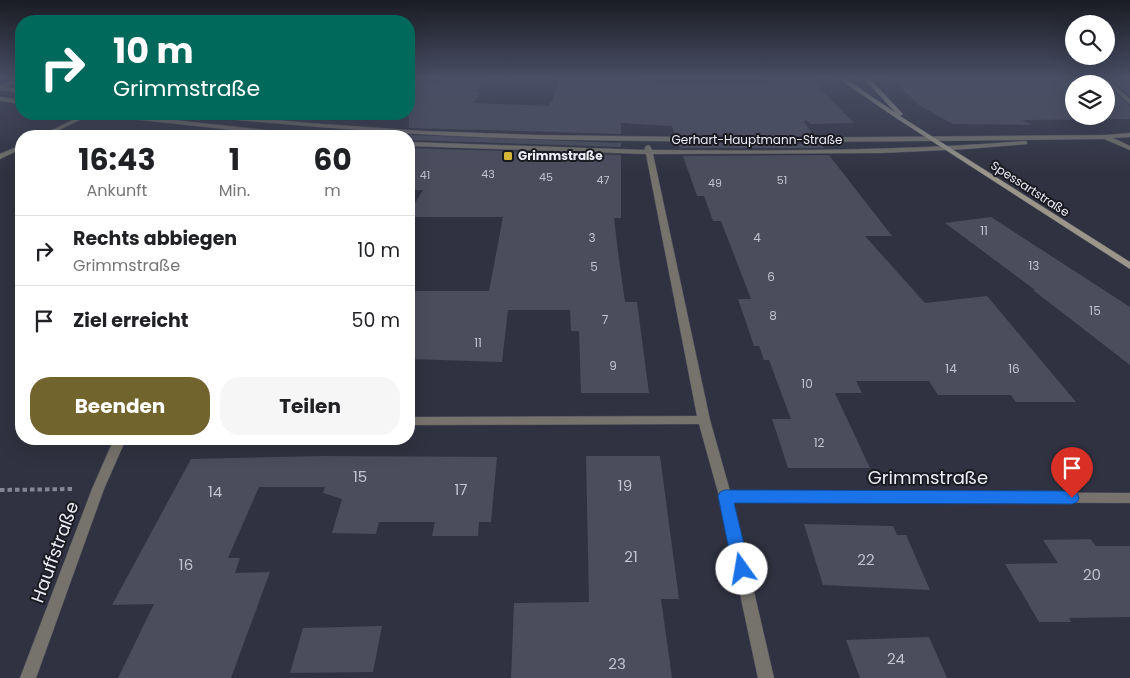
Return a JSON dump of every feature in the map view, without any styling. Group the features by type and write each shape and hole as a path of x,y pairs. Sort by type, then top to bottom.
{"main road":[{"name":"Spessartstraße","path":"888,110 1130,266"},
{"name":"Spessartstraße","path":"898,110 918,130"}],"street":[{"path":"56,130 76,120"},
{"path":"158,120 248,130"},
{"name":"Gerhart-Hauptmann-Straße","path":"260,120 372,130"},
{"name":"Gerhart-Hauptmann-Straße","path":"415,132 648,146 931,138 1105,137"},
{"name":"Gerhart-Hauptmann-Straße","path":"415,144 947,149 1130,135"},
{"path":"1105,137 1130,148"},
{"path":"648,146 704,420 725,496 766,678"},
{"path":"0,157 15,150"},
{"path":"415,421 704,420"},
{"name":"Hauffstraße","path":"28,678 98,489 117,445"},
{"name":"Grimmstraße","path":"725,496 1130,498"}],"path":[{"path":"0,490 98,489"}],"building":[{"path":"415,110 841,110 854,123 811,124 806,120 804,122 814,136 675,135 672,126 621,123 621,134 409,128 409,120 415,120"},
{"path":"927,110 1065,110 1065,120 1022,120 1032,125 953,124"},
{"path":"1115,110 1130,110 1130,119 1115,119"},
{"path":"415,135 621,143 621,147 415,140"},
{"path":"678,143 820,144 824,148 680,148"},
{"path":"415,148 621,155 621,218 614,218 618,252 625,302 637,302 649,393 581,393 579,331 571,331 570,310 508,310 502,362 415,359 415,291 489,291 503,217 415,217 415,203 423,190 415,190"},
{"path":"829,155 892,236 865,236 925,303 987,296 1076,402 1016,402 1011,395 938,395 929,381 856,381 862,393 835,393 870,468 788,468 772,419 791,419 769,360 764,360 759,346 754,346 738,299 751,299 721,221 713,221 704,196 697,196 683,156"},
{"path":"991,217 1130,307 1130,365 1033,290 1035,290 945,223"},
{"path":"324,456 497,457 491,522 479,522 478,536 432,536 435,522 379,522 376,534 332,533 342,499 323,493 325,487 259,487 228,558 240,558 235,573 270,572 231,678 118,678 154,604 112,605 191,459"},
{"path":"586,456 660,456 679,599 661,599 672,678 511,678 514,603 589,602"},
{"path":"804,524 893,526 897,535 906,535 930,590 823,585"},
{"path":"1090,539 1096,546 1130,546 1130,617 1069,618 1071,622 1039,622 1005,564 1058,563 1043,540"},
{"path":"382,626 373,672 290,673 303,628"},
{"path":"929,637 947,678 860,678 846,640"}],"place":[{"name":"Grimmstraße","path":"508,156"}],"route":[{"path":"742,569 725,496 1072,498"}]}
